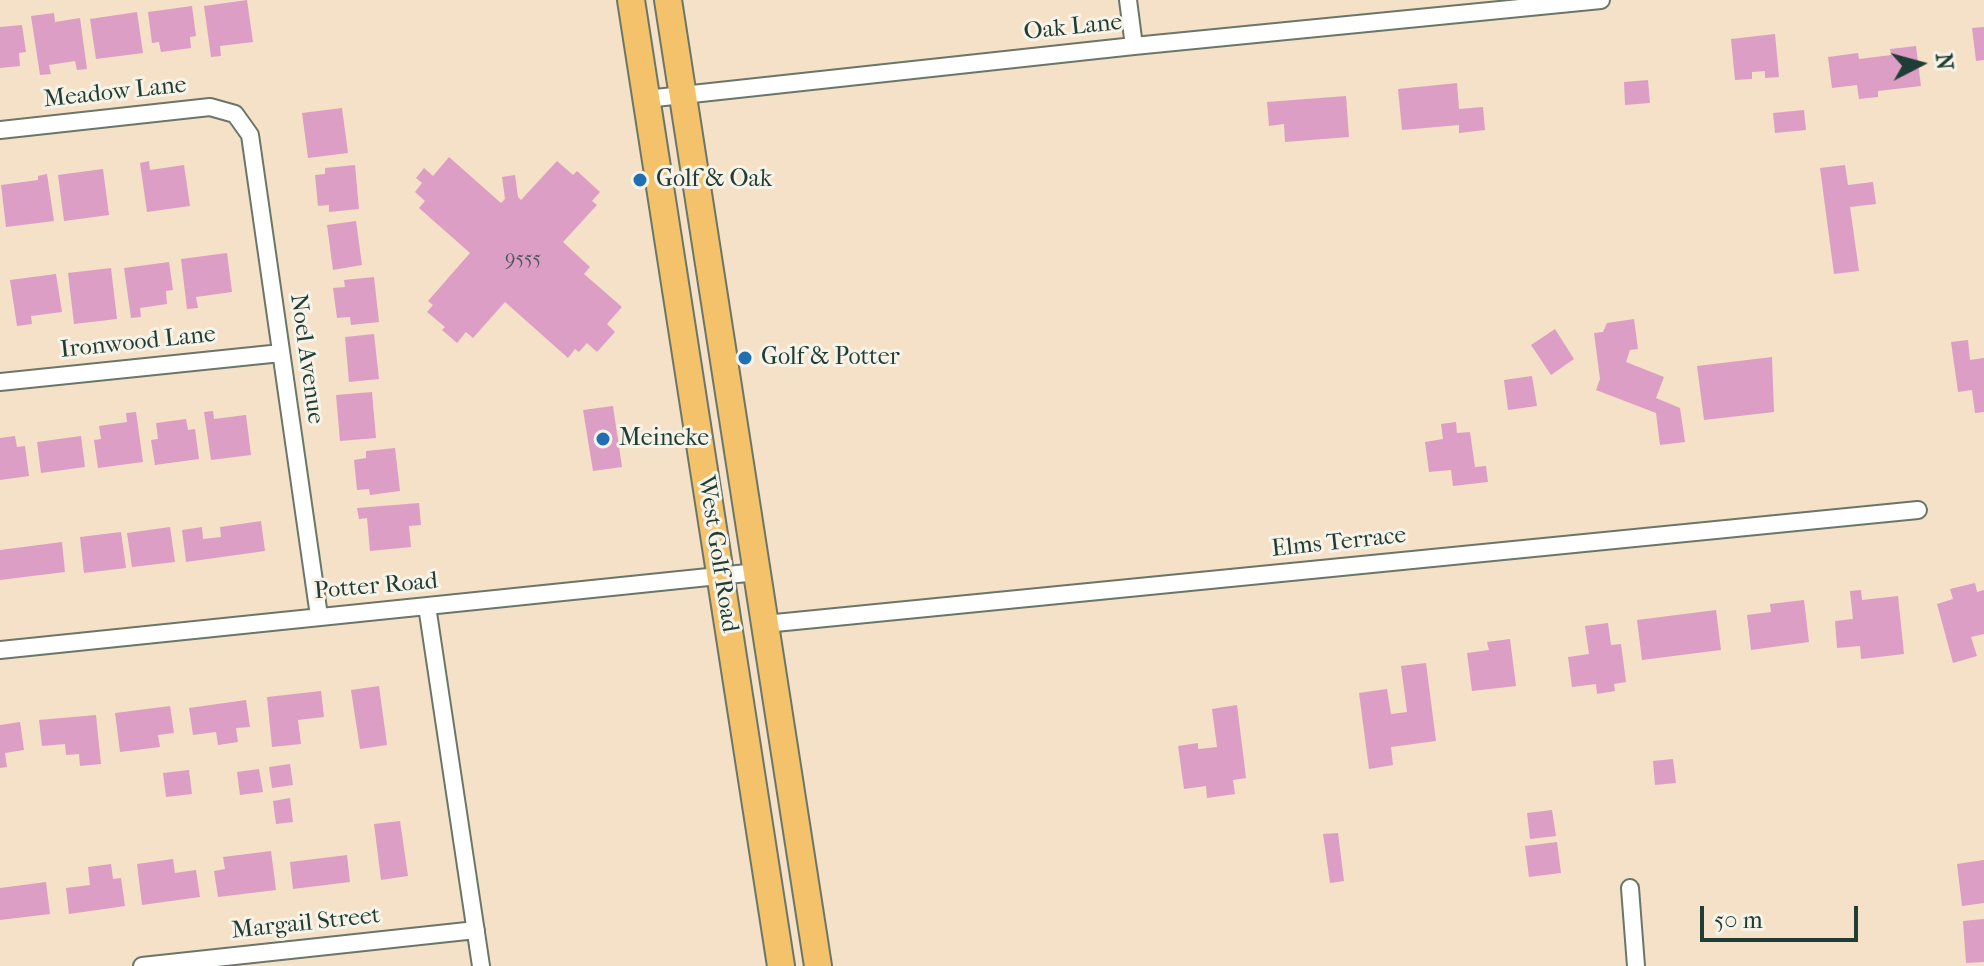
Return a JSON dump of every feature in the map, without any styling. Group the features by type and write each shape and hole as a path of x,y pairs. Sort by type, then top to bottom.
{"main road":[{"name":"West Golf Road","path":"631,0 781,966"},
{"name":"West Golf Road","path":"668,0 818,966"}],"street":[{"path":"1128,0 1134,46"},
{"name":"Oak Lane","path":"646,99 1601,0"},
{"name":"Meadow Lane","path":"0,130 210,107 235,114"},
{"name":"Noel Avenue","path":"235,114 250,135 319,616"},
{"name":"Ironwood Lane","path":"0,382 281,353"},
{"name":"Elms Terrace","path":"765,624 1918,510"},
{"name":"Potter Road","path":"0,650 757,572"},
{"path":"427,606 481,966"},
{"path":"1630,888 1636,966"},
{"name":"Margail Street","path":"142,966 476,930"}],"building":[{"path":"247,0 253,42 220,46 221,56 211,57 204,6"},
{"path":"192,6 196,36 190,37 191,48 161,52 159,42 152,43 148,12"},
{"path":"137,12 143,53 96,59 90,19"},
{"path":"54,13 55,22 80,18 87,69 77,70 75,61 49,65 51,74 40,75 31,16"},
{"path":"22,25 26,52 19,53 20,66 0,68 0,27"},
{"path":"1984,27 1984,60 1976,61 1972,28"},
{"path":"1775,34 1779,77 1765,78 1765,71 1752,72 1752,79 1735,80 1731,39"},
{"path":"1916,46 1921,86 1878,91 1878,97 1859,99 1857,85 1832,88 1828,57 1858,53 1859,59 1891,55 1890,49"},
{"path":"1648,80 1650,103 1625,105 1624,82"},
{"path":"1457,83 1459,109 1483,107 1485,130 1459,133 1459,125 1402,130 1398,89"},
{"path":"1346,96 1349,137 1285,142 1284,124 1269,126 1267,102"},
{"path":"342,108 348,153 308,158 302,113"},
{"path":"1804,110 1806,130 1775,133 1773,113"},
{"path":"449,157 501,203 505,199 502,177 515,175 521,200 557,161 573,175 577,171 600,192 592,201 597,205 563,242 590,267 584,274 622,307 607,324 615,332 597,352 587,343 579,352 575,349 568,358 505,302 473,338 466,332 457,343 442,330 445,327 427,312 433,305 428,301 470,253 419,208 425,201 415,192 422,183 416,178 424,168 433,176"},
{"path":"149,161 150,170 184,165 190,206 147,212 140,163"},
{"path":"355,165 359,209 329,212 329,205 318,206 315,175 325,174 325,168"},
{"path":"1845,165 1848,185 1873,182 1876,204 1850,207 1859,271 1834,274 1820,168"},
{"path":"103,169 109,215 64,221 58,175"},
{"path":"47,174 54,221 6,227 1,185 38,180 38,176"},
{"path":"356,221 362,265 333,270 327,225"},
{"path":"227,253 232,292 196,297 198,308 187,309 181,259"},
{"path":"169,262 173,290 166,291 167,304 140,308 141,317 131,318 124,268"},
{"path":"111,268 117,319 74,324 68,273"},
{"path":"56,274 62,312 31,316 32,324 17,326 10,280"},
{"path":"374,277 379,322 351,325 350,317 337,318 333,288 345,287 344,280"},
{"path":"1634,319 1638,349 1630,350 1626,362 1664,377 1656,398 1680,408 1685,442 1660,445 1656,413 1596,390 1600,379 1594,333 1603,332 1607,323"},
{"path":"1555,329 1574,359 1551,375 1531,345"},
{"path":"374,334 379,379 349,382 345,337"},
{"path":"1968,340 1970,360 1984,358 1984,412 1975,413 1972,390 1958,392 1951,342"},
{"path":"1772,357 1774,412 1704,420 1697,366"},
{"path":"1532,376 1537,406 1508,410 1504,380"},
{"path":"372,392 376,438 340,441 336,395"},
{"name":"Meineke","path":"613,406 622,467 593,471 583,410"},
{"path":"213,411 214,419 246,415 251,455 211,460 204,412"},
{"path":"136,412 143,462 98,468 94,440 101,439 99,426 127,422 126,413"},
{"path":"186,419 188,430 195,429 199,459 155,465 151,440 158,439 156,423"},
{"path":"1456,422 1457,433 1470,432 1475,467 1486,466 1488,482 1453,486 1451,470 1429,472 1425,442 1443,439 1441,424"},
{"path":"15,436 17,447 25,446 29,476 0,480 0,438"},
{"path":"81,436 85,467 41,473 37,442"},
{"path":"395,448 400,491 370,495 369,489 357,490 354,460 366,458 366,451"},
{"path":"419,503 421,525 409,526 411,547 370,551 367,518 359,519 357,508"},
{"path":"261,521 265,551 186,562 182,530 202,527 203,539 221,537 220,527"},
{"path":"170,527 175,562 132,567 127,533"},
{"path":"121,532 126,568 84,573 80,537"},
{"path":"62,542 65,572 0,580 0,550"},
{"path":"1975,583 1977,592 1984,590 1984,634 1971,637 1977,656 1953,663 1937,604 1953,599 1950,589"},
{"path":"1861,590 1862,600 1898,596 1904,654 1861,659 1860,646 1837,648 1835,621 1853,619 1850,591"},
{"path":"1804,600 1809,642 1751,650 1747,615 1771,612 1770,604"},
{"path":"1716,610 1721,650 1642,660 1637,620"},
{"path":"1608,623 1611,645 1621,644 1626,682 1614,684 1615,691 1597,694 1596,684 1572,687 1568,657 1589,654 1585,626"},
{"path":"1510,639 1516,686 1472,691 1467,653 1489,650 1487,642"},
{"path":"1426,663 1436,741 1391,747 1393,765 1369,769 1359,693 1387,689 1391,714 1407,712 1401,666"},
{"path":"379,686 387,745 360,749 351,690"},
{"path":"321,691 324,717 298,720 301,744 272,747 267,697"},
{"path":"246,700 250,727 236,728 238,742 218,745 216,732 193,735 189,708"},
{"path":"1237,705 1246,778 1233,780 1235,794 1207,798 1206,786 1184,789 1178,746 1198,743 1198,749 1217,747 1212,709"},
{"path":"170,706 174,733 158,735 160,747 120,752 115,713"},
{"path":"96,715 101,764 80,766 79,754 66,755 65,744 42,746 39,720"},
{"path":"20,722 24,750 5,753 7,767 0,768 0,725"},
{"path":"1673,759 1676,783 1655,785 1653,761"},
{"path":"290,764 293,785 272,788 269,767"},
{"path":"259,769 263,792 240,795 237,772"},
{"path":"189,770 192,794 166,797 163,773"},
{"path":"290,798 293,822 276,824 273,801"},
{"path":"1552,810 1556,836 1530,839 1527,813"},
{"path":"400,821 408,876 381,880 374,824"},
{"path":"1338,833 1344,881 1330,883 1323,834"},
{"path":"1557,842 1561,873 1529,877 1525,846"},
{"path":"271,851 276,890 218,897 214,871 225,869 223,857"},
{"path":"347,855 350,882 293,889 290,862"},
{"path":"173,859 175,873 196,870 200,897 142,905 137,864"},
{"path":"1984,860 1984,903 1962,906 1957,864"},
{"path":"111,864 113,879 121,878 125,906 69,914 66,888 90,885 88,867"},
{"path":"46,882 50,914 0,920 0,888"},
{"path":"1984,919 1984,962 1966,963 1963,921"}],"place":[{"name":"Golf & Oak","path":"640,180"},
{"name":"Golf & Potter","path":"745,358"},
{"name":"Meineke","path":"603,439"}]}
